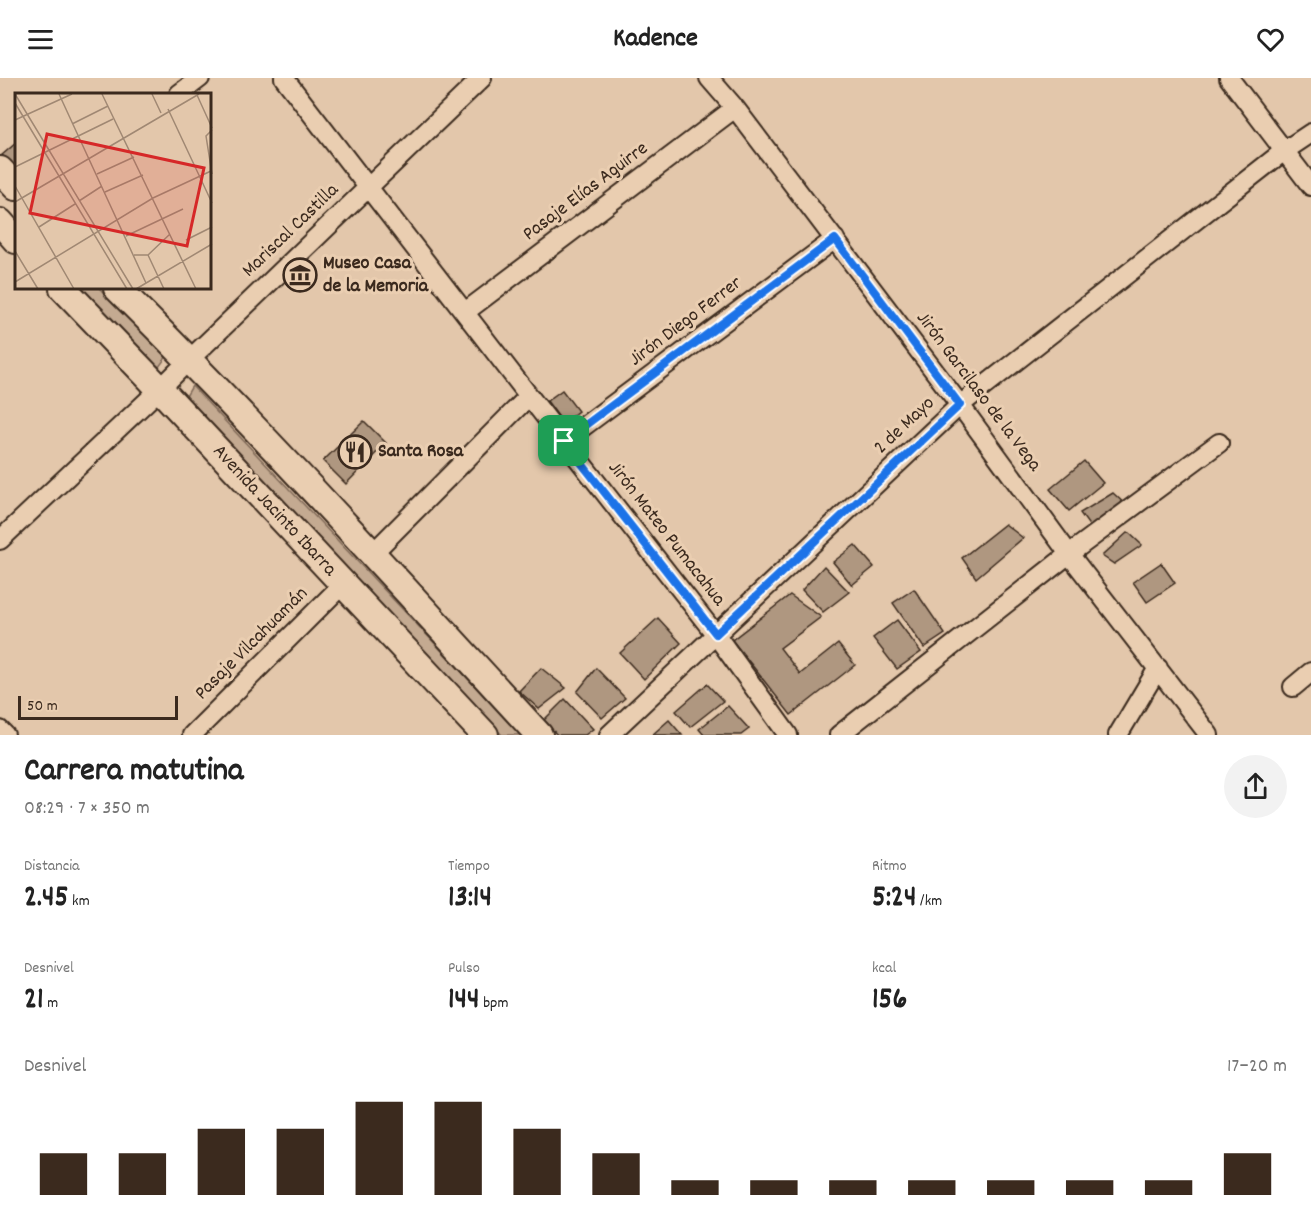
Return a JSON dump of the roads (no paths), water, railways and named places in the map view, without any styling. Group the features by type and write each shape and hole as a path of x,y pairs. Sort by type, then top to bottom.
{"street":[{"path":"181,93 200,78"},
{"name":"Jirón Mateo Pumacahua","path":"285,78 529,396 716,634 788,735"},
{"name":"Mariscal Castilla","path":"0,540 482,78"},
{"name":"Jirón Garcilaso de la Vega","path":"709,78 735,108 835,239 1069,554 1209,735"},
{"path":"1229,78 1311,186"},
{"name":"Pasaje Elías Aguirre","path":"465,312 735,108"},
{"name":"2 de Mayo","path":"609,735 960,405 1284,151 1311,133"},
{"path":"0,170 15,186"},
{"name":"Jirón Diego Ferrer","path":"564,441 835,239"},
{"name":"Avenida Jacinto Ibarra","path":"65,290 485,735"},
{"path":"119,290 190,360 539,735"},
{"path":"372,554 529,396"},
{"path":"839,735 1069,554 1219,442"},
{"name":"Pasaje Vilcahuamán","path":"192,735 343,584"},
{"path":"1118,735 1158,668"},
{"path":"1293,687 1311,672"},
{"path":"0,730 5,735"}],"place":[{"name":"Museo Casa de la Memoria","path":"300,275"},
{"name":"Santa Rosa","path":"355,452"}]}
